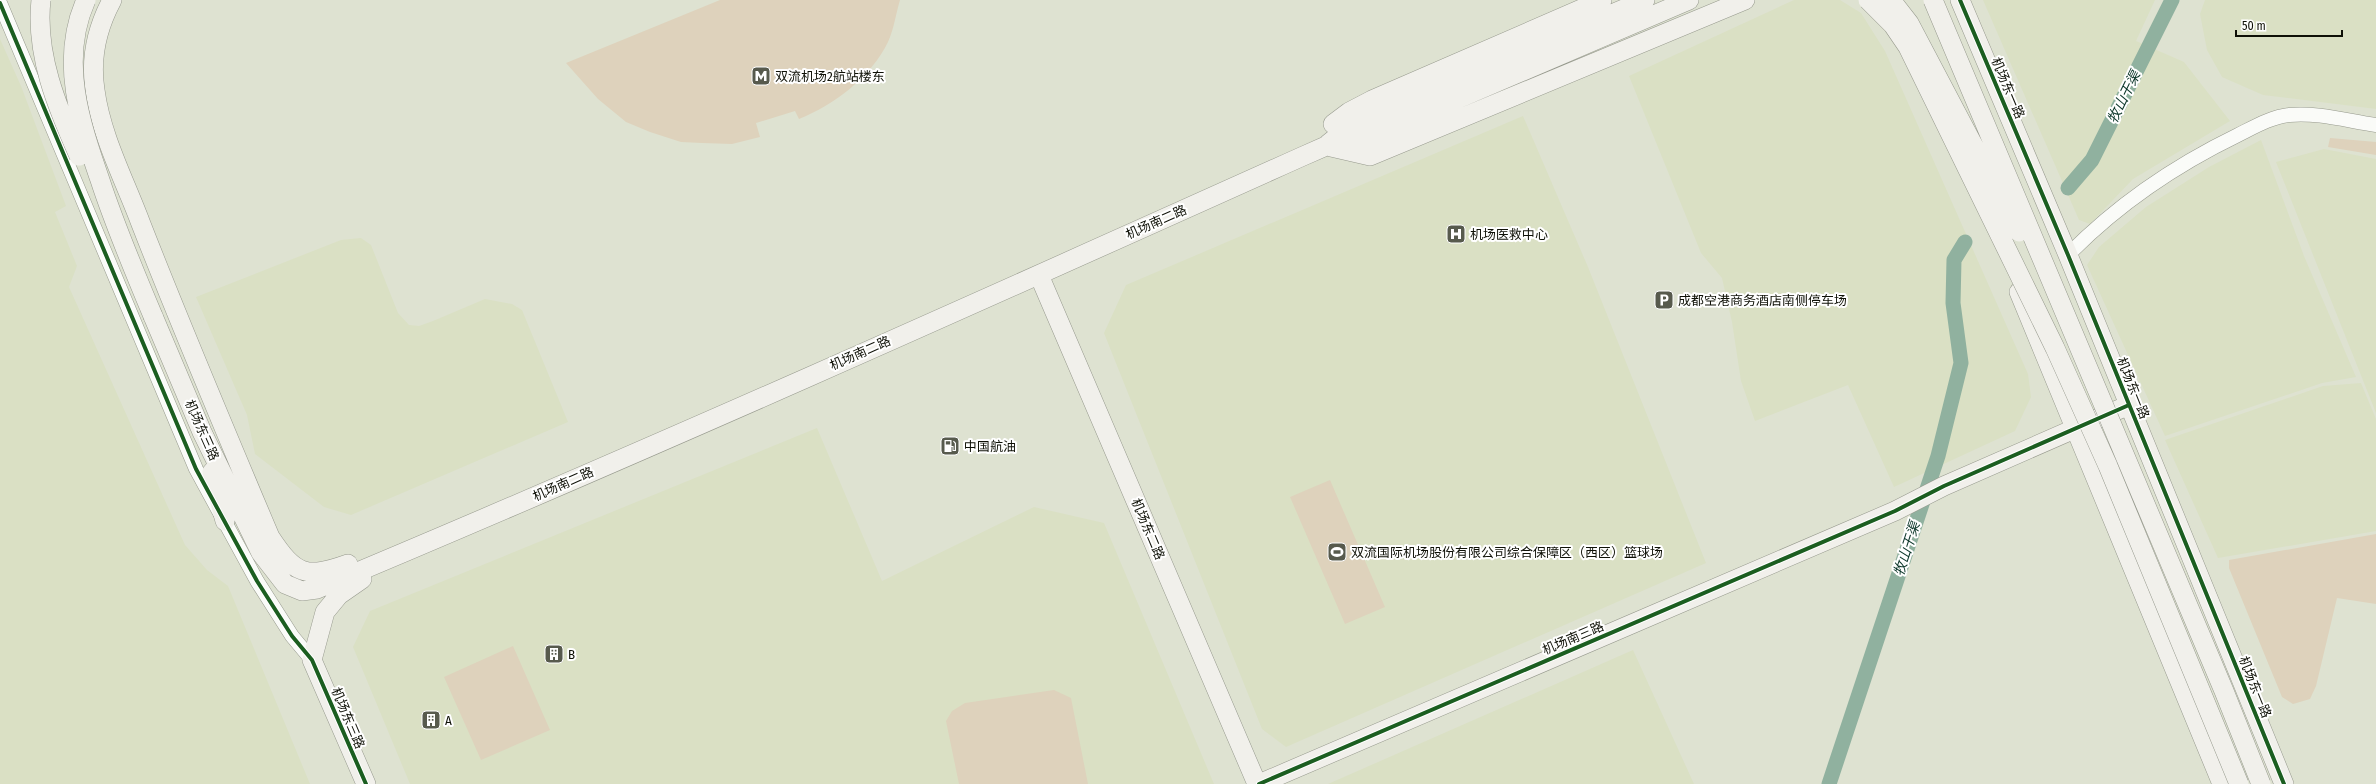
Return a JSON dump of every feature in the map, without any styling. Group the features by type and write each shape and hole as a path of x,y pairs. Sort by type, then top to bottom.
{"street":[{"path":"41,0 41,42 49,78 75,146 124,249"},
{"path":"86,0 76,38 74,88 84,132 124,249"},
{"path":"112,0 101,23 95,50 95,90 100,115 175,312 270,537 283,556 292,564 312,574 328,571 359,561 393,558"},
{"path":"1602,0 1349,112 1332,124 1326,146 1370,156 1745,0"},
{"path":"1367,128 1645,0"},
{"path":"1367,128 1689,0"},
{"path":"1868,0 1893,25 1911,54 2055,348 2111,473 2240,784"},
{"path":"1891,0 1909,23 1925,51 2079,346"},
{"path":"1901,0 2075,430 2222,784"},
{"path":"1932,0 2224,691 2261,784"},
{"name":"机场东一路","path":"1960,0 2068,255 2284,784"},
{"path":"0,3 196,469 257,581 292,636 312,660"},
{"path":"2068,255 2106,218 2136,194 2206,150 2273,119 2301,114 2376,125"},
{"name":"机场南二路","path":"393,558 1039,275 1367,128"},
{"name":"机场东三路","path":"124,249 202,432 261,553 285,584 302,591 316,589 393,558"},
{"name":"机场东二路","path":"1039,275 1258,784"},
{"name":"机场南三路","path":"1258,784 1895,511 1944,486 2075,430 2129,405"},
{"path":"202,432 225,521"},
{"path":"312,660 324,612 339,595 393,558"},
{"path":"2201,581 2231,633 2297,784"},
{"name":"机场东三路","path":"312,660 366,784"}],"shaded area":[{"path":"720,0 900,0 888,42 881,55 862,78 838,98 812,113 799,119 795,111 756,123 760,137 732,144 681,142 626,122 598,99 566,63"},
{"path":"1794,0 1840,0 1861,13 1885,51 2028,374 2031,397 2015,431 1894,487 1848,385 1755,421 1741,381 1732,322 1722,278 1701,253 1629,76"},
{"path":"1983,0 2155,0 2136,41 2184,62 2230,121 2133,179 2090,224 2079,220"},
{"path":"2205,0 2376,0 2376,109 2263,95 2222,77 2207,50 2200,14"},
{"path":"0,39 21,86 66,206 55,212 77,266 69,287 185,545 207,570 228,586 310,784 0,784"},
{"path":"1523,116 1588,267 1706,563 1286,747 1262,729 1104,333 1126,285"},
{"path":"2330,138 2376,142 2376,155 2328,147"},
{"path":"2261,140 2304,256 2356,377 2322,383 2165,436 2087,265 2099,247 2146,207 2209,167"},
{"path":"2324,149 2376,159 2376,413 2276,162"},
{"path":"361,238 371,245 398,313 409,325 419,326 485,299 512,304 522,310 568,422 351,515 324,507 255,454 247,415 196,297 341,240"},
{"path":"2361,383 2376,419 2376,531 2218,558 2165,440 2323,386"},
{"path":"817,428 882,581 1034,507 1104,523 1214,784 410,784 353,647 370,611"},
{"name":"双流国际机场股份有限公司综合保障区（西区）篮球场","path":"1330,480 1385,607 1345,624 1290,497"},
{"path":"2376,534 2376,604 2337,598 2316,686 2310,699 2293,704 2282,697 2229,568 2229,560"},
{"path":"513,646 550,730 481,760 444,677"},
{"path":"1633,650 1694,784 1328,784"},
{"path":"1054,690 1071,698 1088,784 959,784 946,721 952,711 965,703"}],"waterway":[{"name":"牧山干渠","path":"2068,188 2092,160 2172,0"},
{"name":"牧山干渠","path":"1829,784 1938,456 1961,363 1953,303 1954,260 1965,242"}],"cycle path":[{"path":"1960,0 2068,255 2284,784"},
{"path":"0,3 196,469 257,581 292,636 312,660 366,784"},
{"path":"1259,784 1895,511 1944,486 2129,405"}],"place":[{"name":"双流机场2航站楼东","path":"761,76"},
{"name":"机场医救中心","path":"1456,234"},
{"name":"成都空港商务酒店南侧停车场","path":"1664,300"},
{"name":"中国航油","path":"950,446"},
{"name":"双流国际机场股份有限公司综合保障区（西区）篮球场","path":"1337,552"},
{"name":"B","path":"554,654"},
{"name":"A","path":"431,720"}]}
